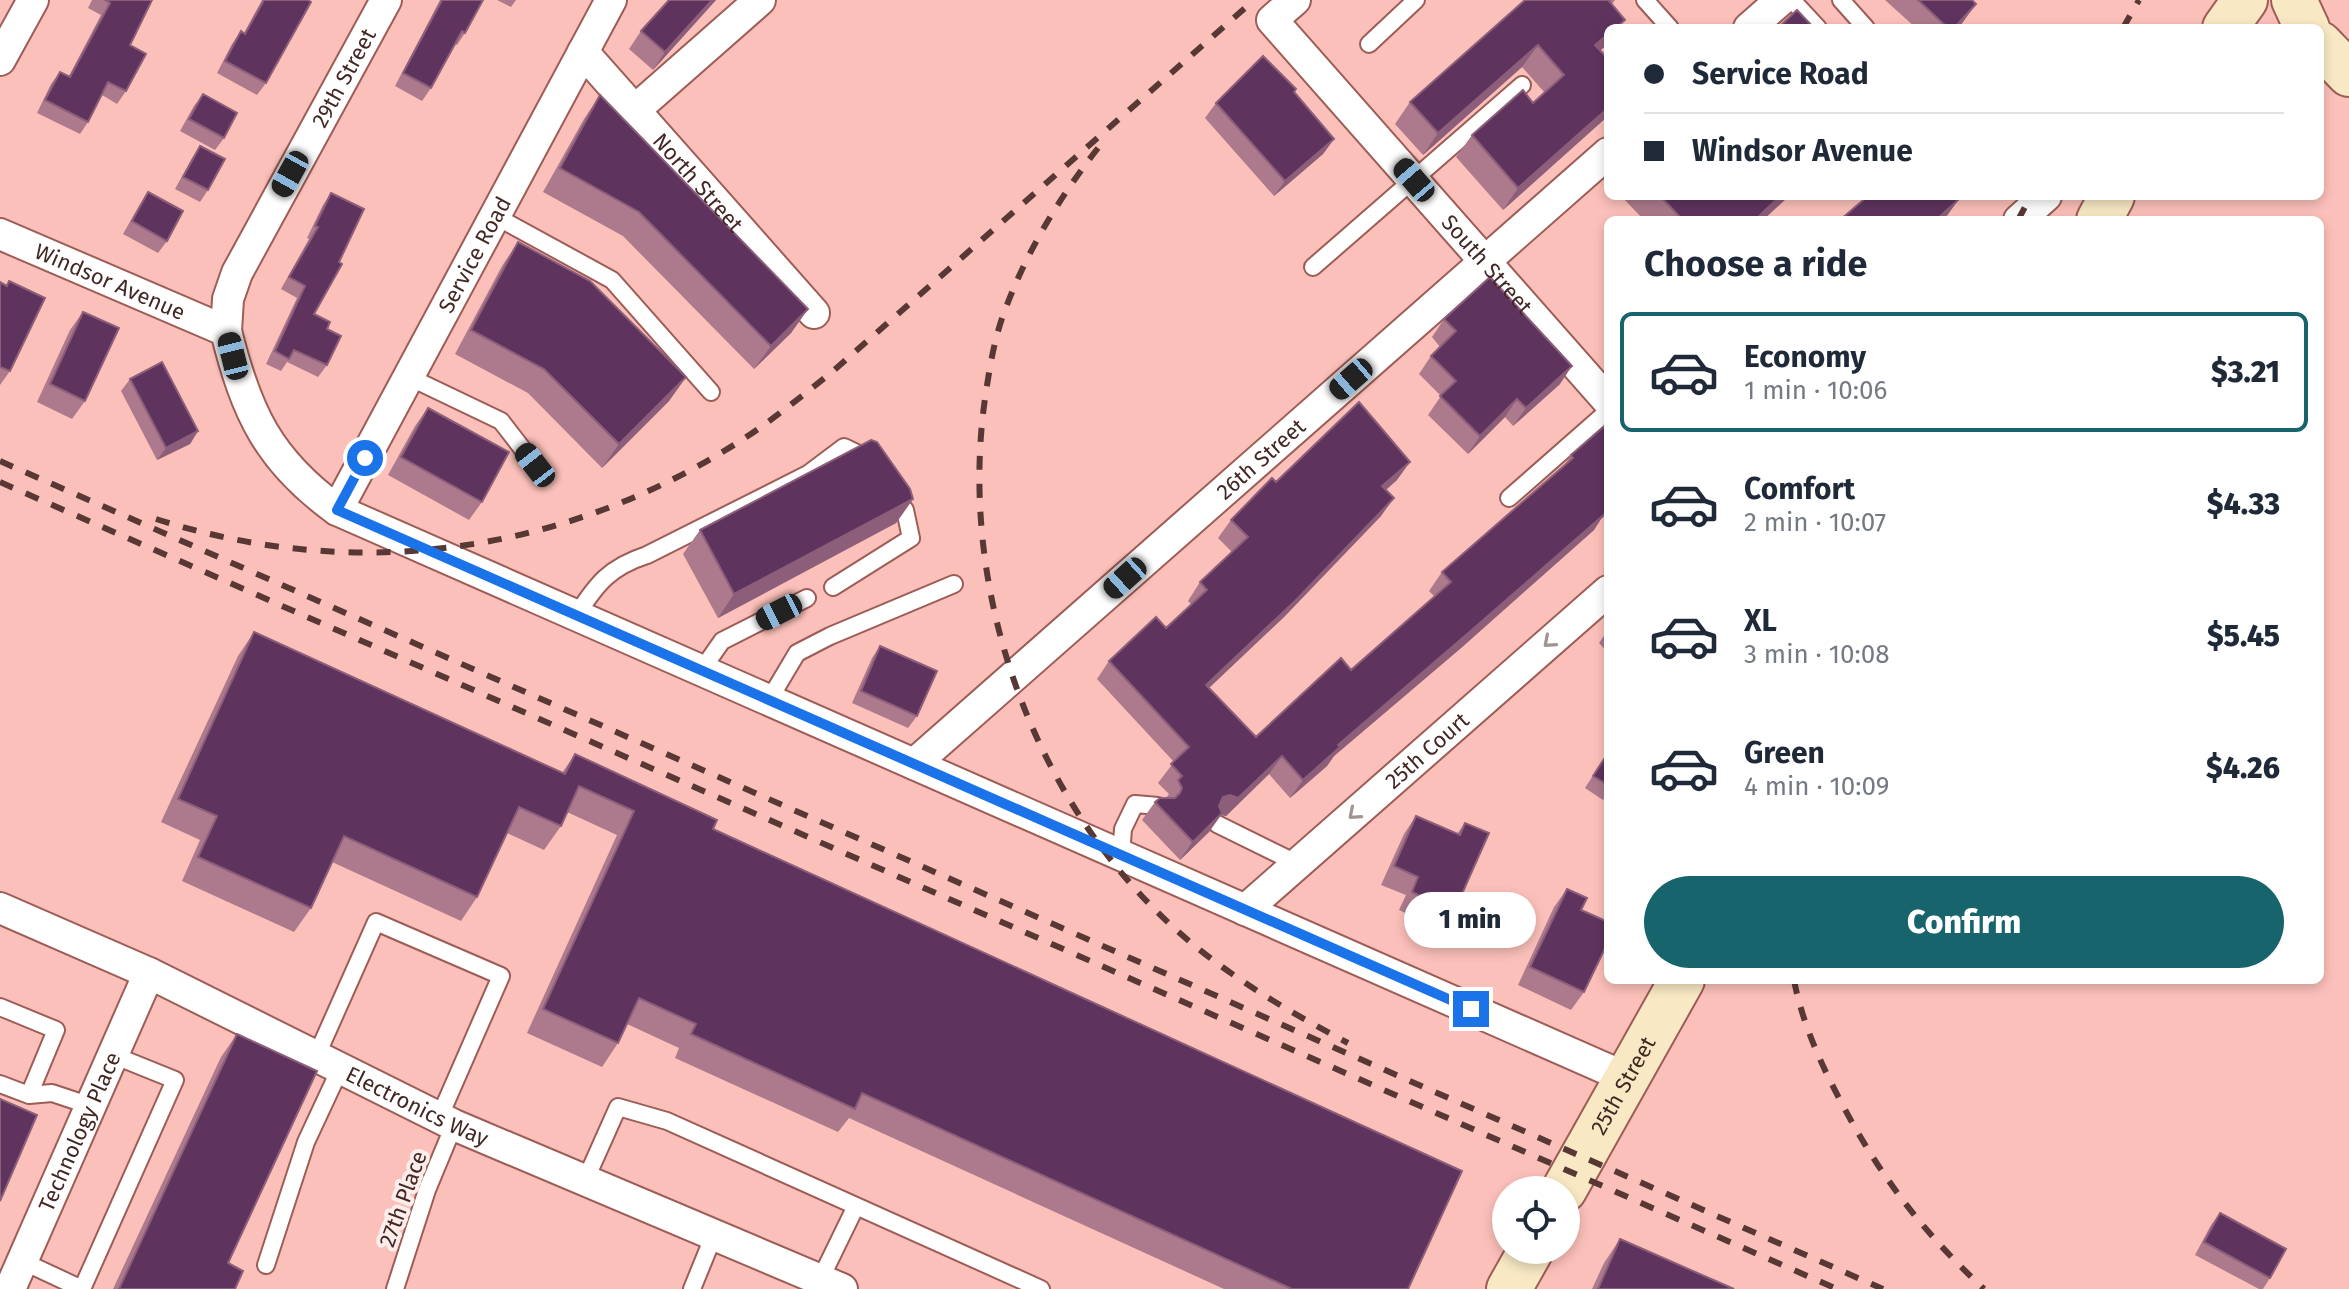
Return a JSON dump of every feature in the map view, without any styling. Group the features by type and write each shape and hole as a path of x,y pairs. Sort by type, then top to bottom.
{"main road":[{"path":"2228,24 2245,0"},
{"path":"2294,0 2305,24"},
{"path":"2324,49 2349,77"},
{"path":"2324,68 2349,77"},
{"path":"2324,80 2349,77"},
{"name":"25th Street","path":"1572,1176 1680,984"},
{"path":"1509,1289 1523,1264"}],"street":[{"path":"0,60 33,0"},
{"name":"29th Street","path":"226,331 228,299 237,273 386,0"},
{"name":"Service Road","path":"337,510 611,0"},
{"path":"635,110 760,0"},
{"name":"South Street","path":"1295,0 1272,20 1604,396"},
{"path":"1754,24 1781,0"},
{"name":"North Street","path":"583,52 814,313"},
{"name":"26th Street","path":"914,764 1604,157"},
{"path":"2024,216 2042,200"},
{"name":"Windsor Avenue","path":"0,234 226,331"},
{"path":"226,331 239,381 267,439 293,474 337,510 1627,1078"},
{"name":"25th Court","path":"1245,910 1604,595"},
{"name":"Electronics Way","path":"0,908 149,973 446,1122 831,1284"},
{"name":"Technology Place","path":"10,1289 149,973"}],"lane":[{"path":"1369,44 1416,0"},
{"path":"1645,0 1666,24"},
{"path":"1792,0 1814,24"},
{"path":"1841,0 1862,24"},
{"path":"1313,267 1522,85"},
{"path":"495,216 612,280 711,392"},
{"path":"409,377 501,421 535,465"},
{"path":"1509,498 1604,415"},
{"path":"576,616 594,588 623,563 647,555 808,474 844,447 868,457 905,510 911,538 833,587"},
{"path":"769,700 797,653 954,584"},
{"path":"701,671 722,641 807,598"},
{"path":"1121,856 1123,829 1135,804 1158,806"},
{"path":"1217,824 1298,864"},
{"name":"27th Place","path":"328,1063 376,922 501,976 446,1122 395,1289"},
{"path":"0,1007 56,1030 29,1095"},
{"path":"22,1261 82,1289 175,1080 113,1055"},
{"path":"266,1265 328,1063"},
{"path":"0,1084 29,1095 52,1093 91,1106"},
{"path":"585,1181 618,1107 667,1121 1041,1289"},
{"path":"831,1284 856,1206"},
{"path":"692,1289 714,1235"}],"building":[{"path":"105,0 152,0 130,45 146,54 126,91 108,82 88,122 45,100 60,72 70,77 110,3"},
{"path":"264,0 311,2 266,83 225,61 241,31 245,34"},
{"path":"442,0 483,0 431,88 403,73"},
{"path":"669,0 712,0 665,52 641,31"},
{"path":"1525,0 1610,0 1625,20 1620,24 1604,24 1604,37 1595,45 1604,55 1604,112 1518,188 1472,135 1523,90 1533,103 1564,75 1538,45 1438,133 1410,102"},
{"path":"1918,0 1972,0 1976,4 1958,24 1944,24"},
{"path":"1797,10 1810,24 1782,24"},
{"path":"1263,56 1296,89 1294,92 1334,139 1285,181 1216,103"},
{"path":"203,94 237,113 224,138 189,119"},
{"path":"600,95 808,309 771,346 639,212 560,168"},
{"path":"200,146 225,159 208,190 183,177"},
{"path":"148,192 183,211 167,241 132,221"},
{"path":"331,193 364,209 339,262 342,264 314,314 330,322 327,329 341,336 327,365 294,350 289,359 275,351 305,286 289,277 318,227 315,226"},
{"path":"1664,200 1776,200 1759,216 1679,216"},
{"path":"1863,200 1958,200 1940,216 1845,216"},
{"path":"518,242 590,281 686,377 619,444 544,369 471,330"},
{"path":"1490,277 1572,366 1526,408 1517,399 1480,436 1440,396 1456,381 1431,356 1456,331 1444,319"},
{"path":"9,281 45,298 10,371 0,367 0,282 7,286"},
{"path":"83,312 119,328 85,401 50,384"},
{"path":"162,362 198,431 166,448 130,379"},
{"path":"1359,402 1410,462 1382,486 1394,498 1297,599 1206,685 1256,737 1341,658 1351,670 1451,582 1442,572 1573,458 1571,455 1604,426 1604,515 1338,745 1340,747 1303,780 1282,756 1238,798 1230,795 1223,797 1219,806 1222,813 1193,842 1155,802 1160,798 1175,798 1180,793 1182,788 1178,780 1182,776 1171,764 1189,747 1109,661 1156,617 1166,628 1207,590 1200,582 1248,537 1231,520 1272,478 1276,482"},
{"path":"428,408 509,452 482,502 401,457"},
{"path":"871,440 877,442 910,489 913,499 734,594 700,530"},
{"path":"254,632 565,774 575,754 717,820 713,829 1462,1171 1408,1289 1292,1289 862,1093 855,1109 691,1034 696,1024 639,998 618,1043 543,1009 634,811 579,786 561,826 519,807 477,897 344,836 311,908 198,857 217,816 178,799"},
{"path":"880,646 937,671 917,716 861,691"},
{"path":"1604,759 1604,783 1593,776"},
{"path":"1416,816 1460,835 1465,823 1489,833 1454,912 1412,892 1418,877 1394,866"},
{"path":"1567,889 1587,898 1581,910 1604,920 1604,950 1584,992 1530,967"},
{"path":"237,1034 317,1071 228,1263 243,1271 235,1289 119,1289"},
{"path":"0,1099 37,1115 0,1201"},
{"path":"2220,1213 2286,1249 2270,1278 2204,1242"},
{"path":"1620,1239 1734,1289 1598,1289"}],"railway":[{"path":"156,519 229,538 302,549 375,552 448,548 519,535 589,515 658,487 738,442 832,372 1254,0"},
{"path":"2125,24 2139,0"},
{"path":"1098,148 1070,186 1034,246 1005,310 993,351 980,464 982,538 994,611 1014,682 1043,750 1079,815 1122,874 1172,926 1213,960 1279,1004 1348,1043"},
{"path":"2020,216 2029,200"},
{"path":"0,461 1883,1289"},
{"path":"0,482 1837,1289"},
{"path":"1795,984 1819,1056 1870,1153 1921,1223 1984,1289"}],"route":[{"path":"365,458 337,510 1471,1009"}]}
